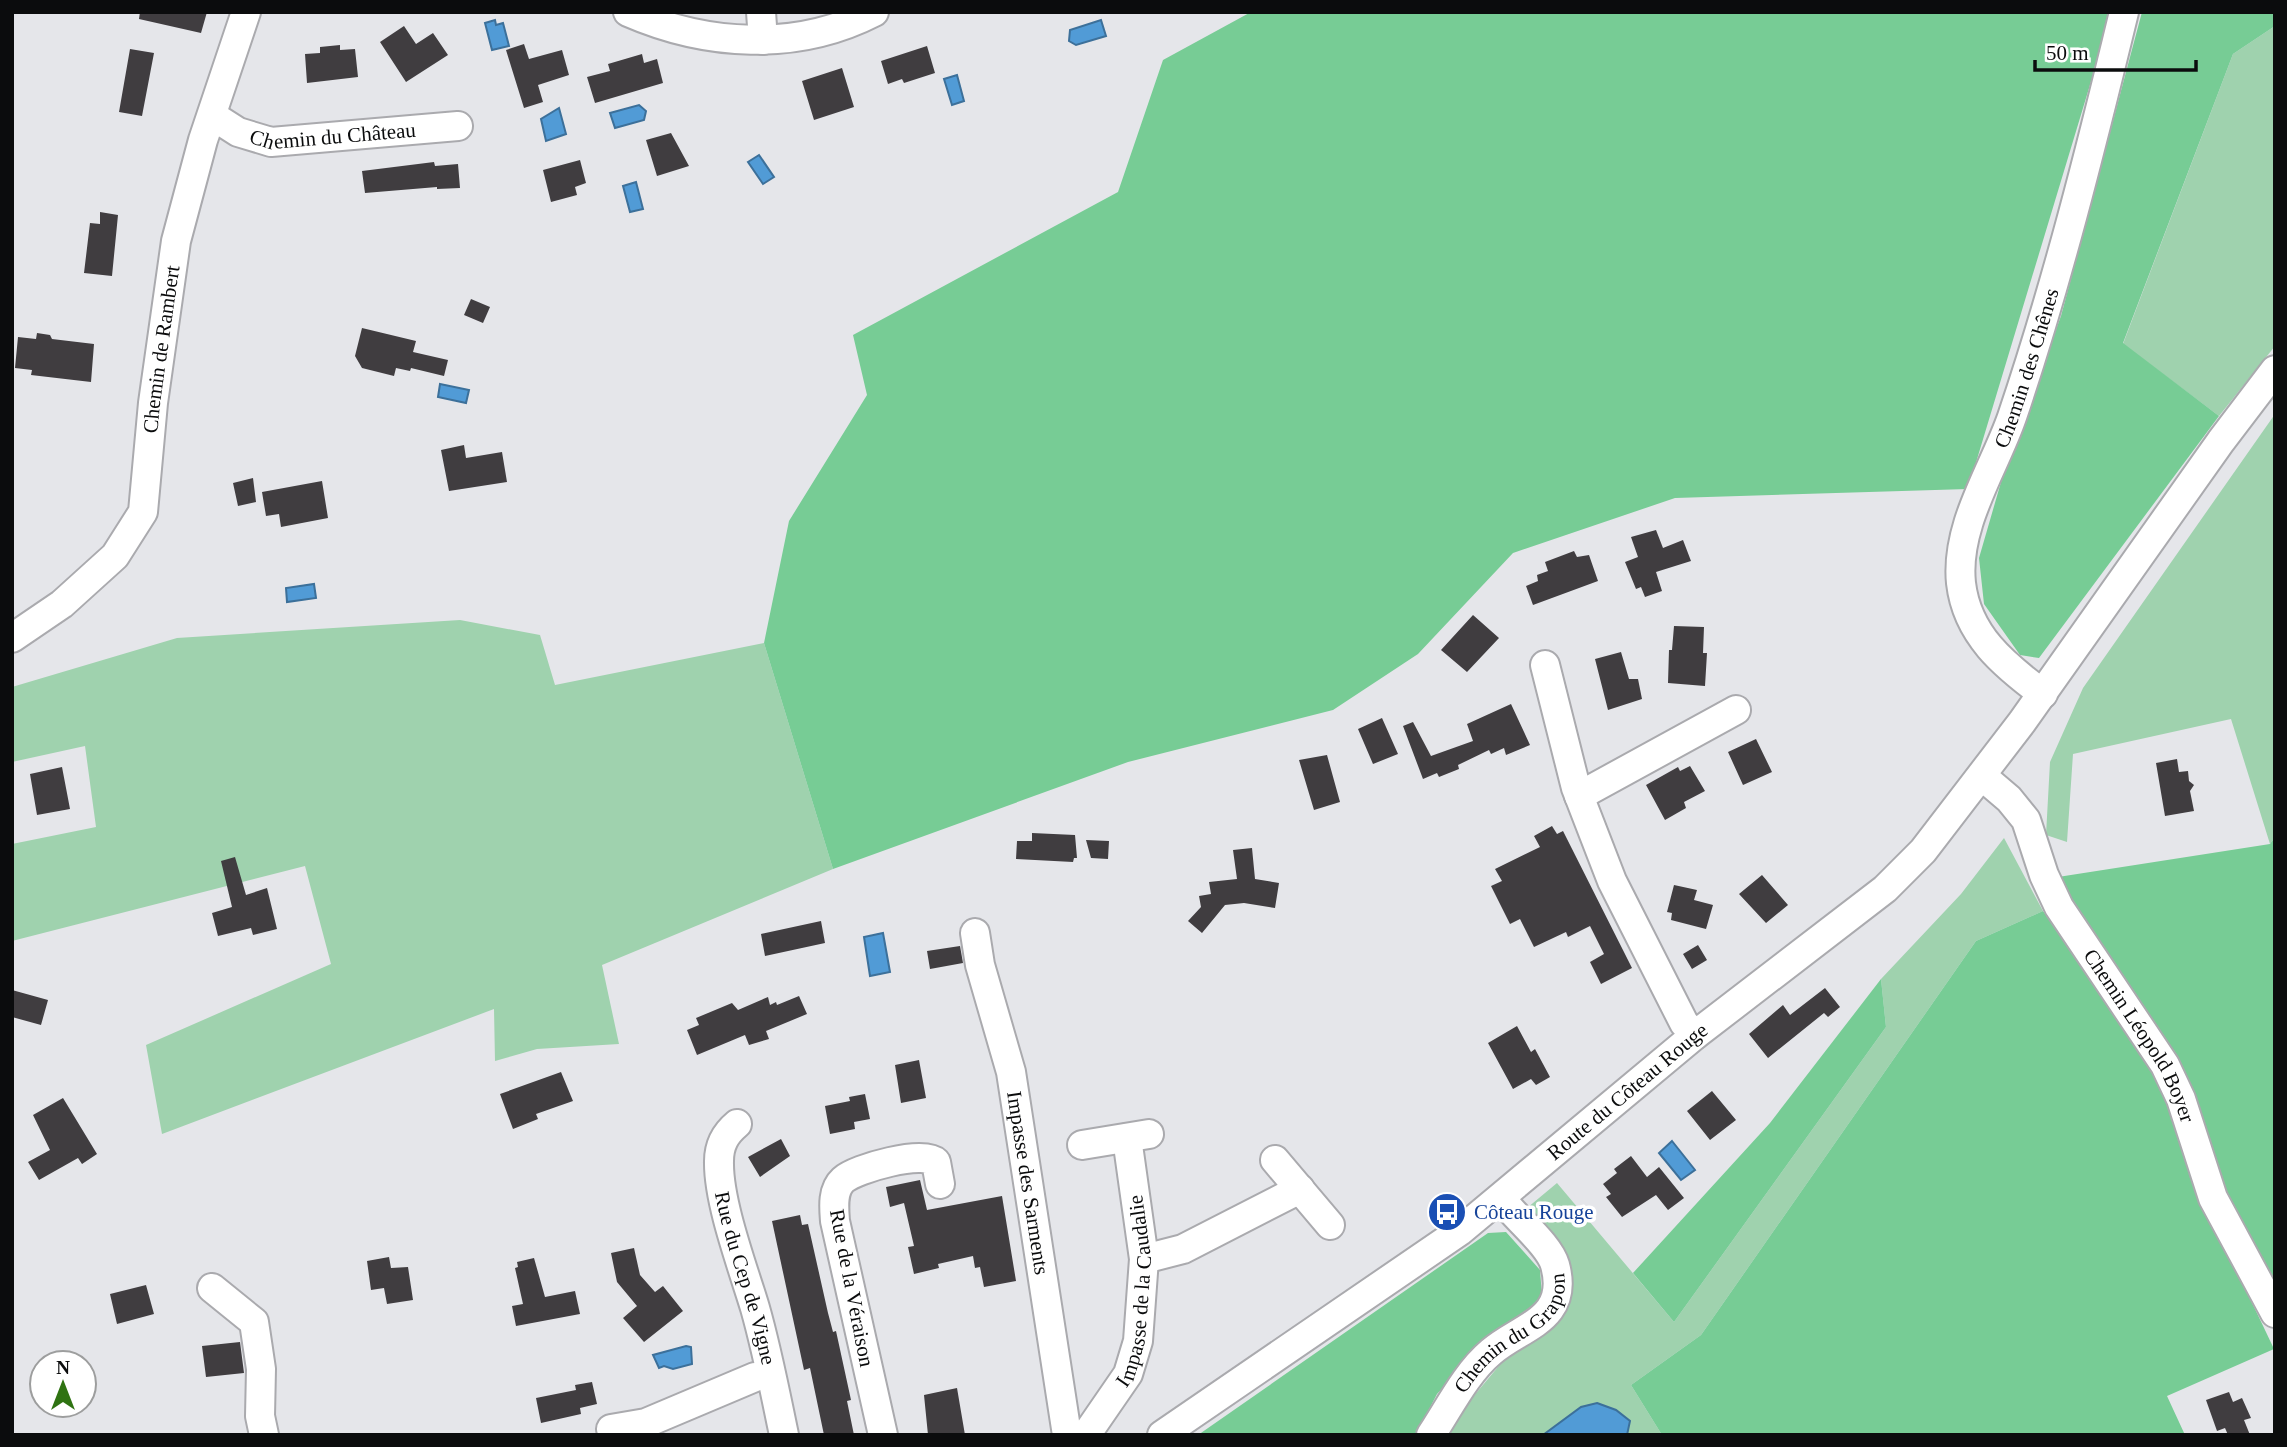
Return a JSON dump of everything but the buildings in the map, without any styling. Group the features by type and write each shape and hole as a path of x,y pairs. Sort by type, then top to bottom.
{"street":[{"name":"Chemin de Rambert","path":"12,638 62,604 115,556 143,512 153,403 176,241 203,140 246,12"},
{"path":"628,12 659,26 698,36 762,26 823,32 874,12"},
{"name":"Chemin des Chênes","path":"2043,694 2009,668 1980,636 1963,596 1960,565 1969,524 2011,418 2083,184 2124,12"},
{"name":"Chemin du Château","path":"213,116 238,132 271,142 458,126"},
{"name":"Route du Côteau Rouge","path":"1162,1435 1434,1250 1501,1198 1695,1035 1885,889 1923,851 1982,776 2221,441 2275,370"},
{"path":"1545,666 1579,796 1612,881 1684,1023 1695,1035"},
{"path":"1579,796 1736,710"},
{"name":"Chemin Léopold Boyer","path":"1982,776 2009,799 2026,820 2044,875 2059,907 2165,1065 2181,1099 2213,1198 2275,1313"},
{"name":"Impasse des Sarments","path":"975,933 980,965 1012,1072 1067,1435"},
{"name":"Rue du Cep de Vigne","path":"737,1124 728,1131 720,1147 719,1171 742,1277 761,1331 784,1435"},
{"name":"Impasse de la Caudalie","path":"1082,1145 1138,1136 1144,1259 1136,1355 1128,1374 1086,1435"},
{"name":"Rue de la Véraison","path":"883,1435 835,1221 834,1201 841,1181 860,1168 925,1157 936,1162 940,1184"},
{"path":"1275,1160 1330,1224"},
{"path":"1144,1259 1184,1249 1300,1189"},
{"name":"Chemin du Grapon","path":"1431,1435 1462,1387 1491,1352 1538,1322 1554,1302 1555,1265 1547,1251 1501,1198"},
{"path":"742,1277 746,1335 767,1435"},
{"path":"212,1288 254,1322 261,1369 260,1416 264,1435"},
{"path":"611,1429 646,1423 755,1377"}],"green space":[{"path":"1251,12 2112,12 1968,489 1675,498 1513,553 1418,654 1333,710 1128,762 833,869 764,643 789,521 867,395 853,335 1118,192 1163,60"},
{"path":"2142,12 2275,12 2275,26 2233,54 2123,343 2219,416 2039,658 2020,655 1984,604 1979,558 2008,458 2061,316"},
{"path":"2275,26 2275,346 2219,416 2123,344 2233,54"},
{"path":"2275,414 2275,837 2270,844 2231,719 2073,754 2067,842 2046,835 2050,762 2083,688"},
{"path":"460,620 540,635 555,685 764,643 833,869 602,965 619,1044 537,1049 495,1061 494,1009 162,1134 146,1045 331,964 305,866 12,941 12,844 96,827 85,746 12,762 12,687 177,638"},
{"path":"2275,837 2275,1294 2058,877 2270,844"},
{"path":"2004,838 2043,911 1976,941 1701,1335 1631,1385 1662,1435 1441,1435 1503,1361 1552,1328 1564,1297 1568,1257 1527,1208 1557,1183 1674,1322 1886,1027 1881,979 1961,894"},
{"path":"2043,911 2164,1075 2210,1214 2274,1349 2167,1396 2185,1435 1662,1435 1631,1385 1701,1335 1976,941"},
{"path":"1881,979 1886,1027 1674,1322 1633,1273 1770,1123"},
{"path":"1506,1232 1540,1270 1542,1296 1524,1323 1473,1355 1437,1394 1416,1435 1198,1435 1488,1233"}],"water":[{"path":"495,20 496,25 503,23 509,46 492,50 485,23"},
{"path":"1101,20 1106,36 1076,45 1069,41 1070,30"},
{"path":"957,75 964,101 952,105 944,79"},
{"path":"639,105 646,111 644,120 615,128 610,113"},
{"path":"559,108 566,134 546,141 541,119"},
{"path":"759,155 774,177 763,184 748,162"},
{"path":"636,182 643,209 630,212 623,186"},
{"path":"440,384 469,390 466,403 438,397"},
{"path":"314,584 316,598 287,602 286,588"},
{"path":"883,933 890,972 870,976 864,937"},
{"path":"1672,1141 1695,1170 1681,1180 1659,1153"},
{"path":"691,1347 692,1364 673,1369 664,1366 659,1368 653,1355"},
{"path":"1597,1403 1616,1410 1630,1421 1627,1435 1543,1435 1581,1407"}],"place":[{"name":"Côteau Rouge","path":"1447,1212"}]}
